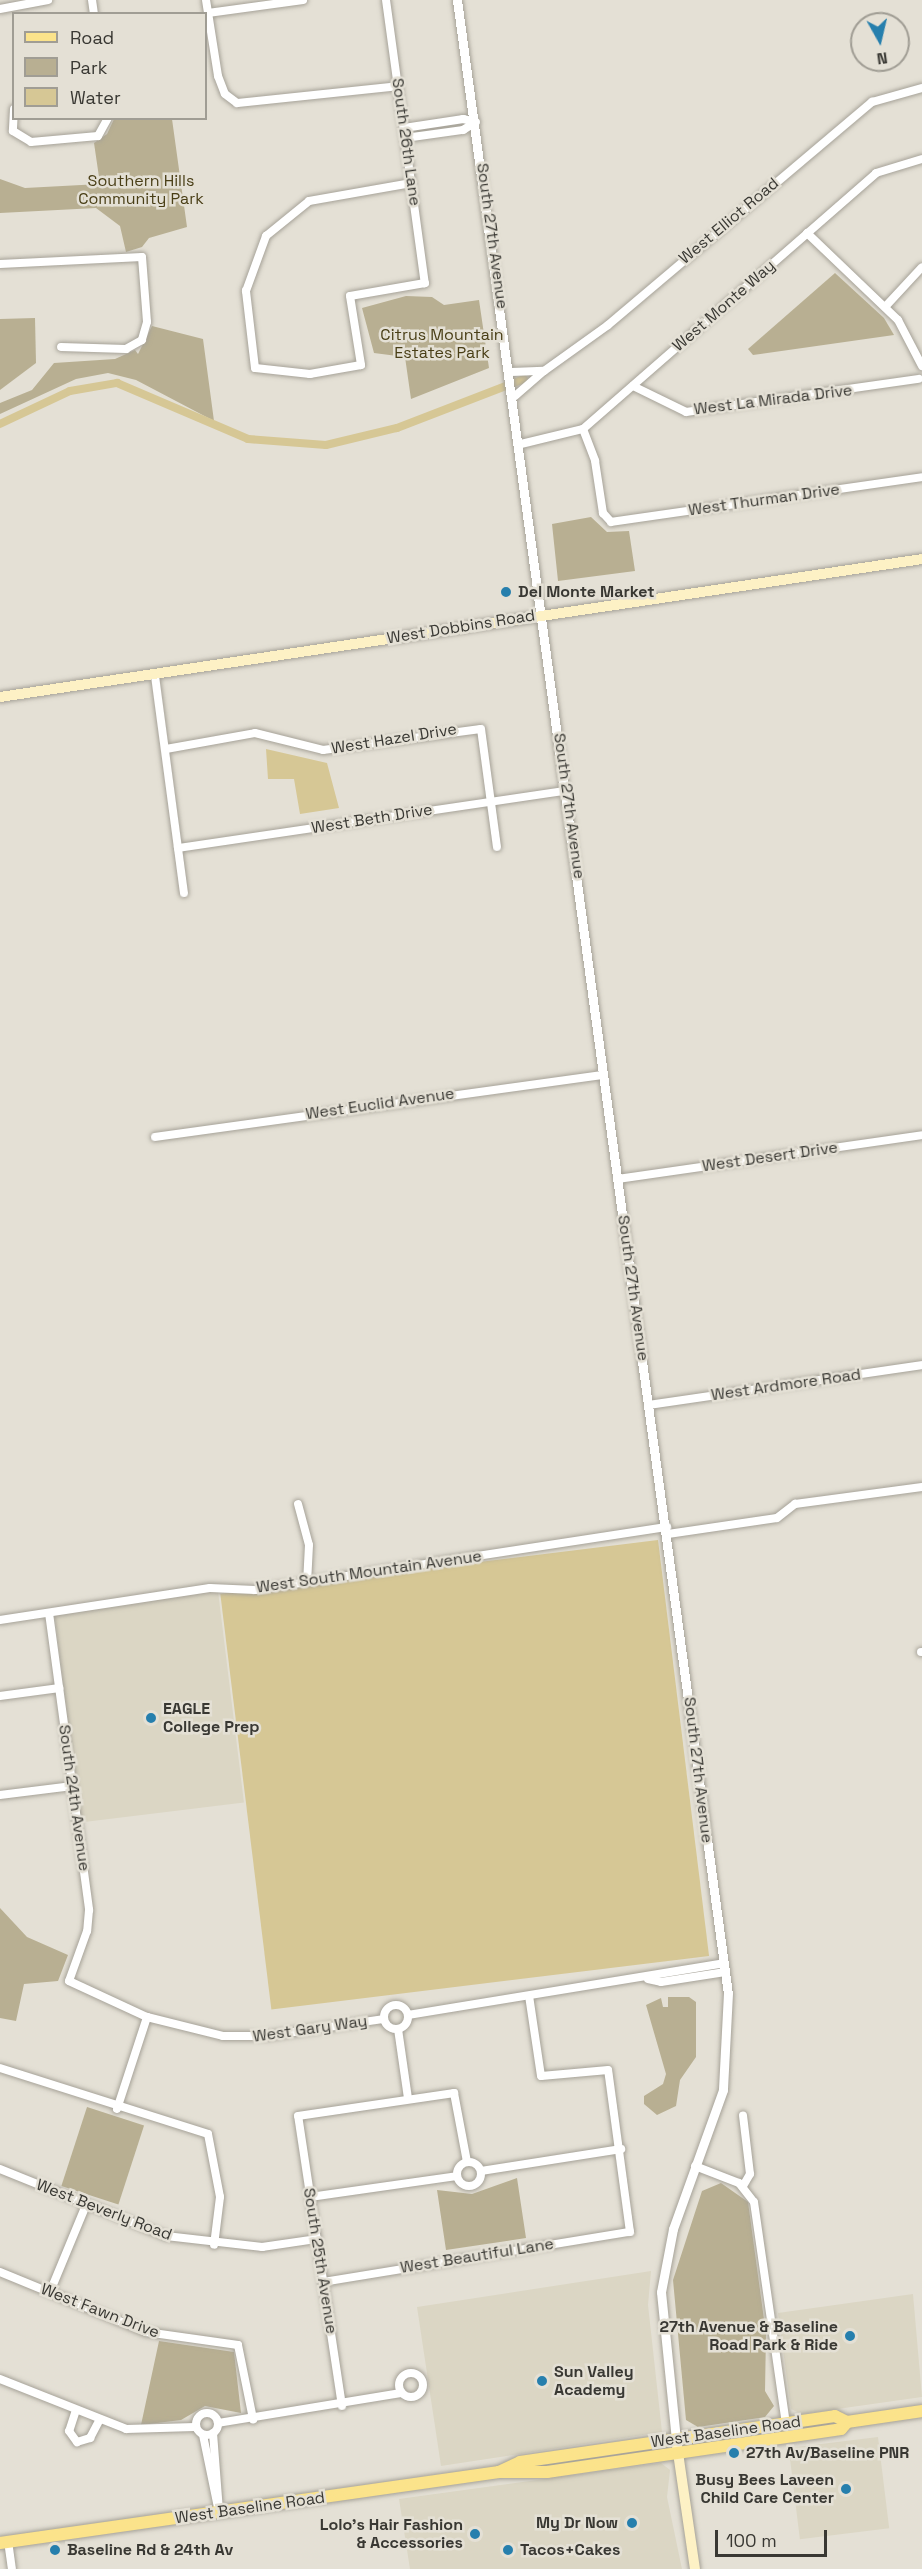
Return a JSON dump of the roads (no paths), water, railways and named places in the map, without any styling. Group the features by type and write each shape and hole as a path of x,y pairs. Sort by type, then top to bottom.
{"main road":[{"name":"West Dobbins Road","path":"0,697 155,676 543,614 922,559"},
{"name":"West Baseline Road","path":"499,2472 519,2462 786,2423 835,2416 847,2422 922,2411"},
{"name":"West Baseline Road","path":"4,2542 499,2472 523,2475 678,2453 840,2429 847,2422"},
{"name":"South 27th Avenue","path":"676,2439 695,2569"}],"street":[{"path":"0,9 48,0"},
{"path":"206,0 218,76 230,100 256,105 398,86"},
{"path":"208,13 303,0"},
{"name":"South 26th Lane","path":"386,0 425,283 350,296 361,365 310,374 255,368 246,291 266,236 309,201 411,183"},
{"name":"South 27th Avenue","path":"457,0 521,444 724,1967 725,2077 669,2242 661,2292 676,2439"},
{"name":"West Elliot Road","path":"514,393 608,325 872,102 922,88"},
{"path":"404,128 463,119 476,122"},
{"path":"12,120 11,125 16,135 31,142 93,137 104,130 107,120"},
{"path":"405,138 463,130 476,122"},
{"name":"West Monte Way","path":"521,444 583,429 876,173 922,159"},
{"path":"807,233 885,307 907,335 922,366 920,380"},
{"path":"0,264 142,257 147,322 142,340 126,349 61,347"},
{"path":"885,307 922,267"},
{"path":"511,375 544,371"},
{"name":"West La Mirada Drive","path":"633,386 686,412 920,380"},
{"name":"West Thurman Drive","path":"583,429 595,461 606,521 922,477"},
{"path":"155,676 183,893"},
{"name":"West Hazel Drive","path":"166,749 255,733 323,750 481,729 492,801"},
{"name":"West Beth Drive","path":"178,848 566,791"},
{"path":"492,801 497,847"},
{"name":"West Euclid Avenue","path":"155,1137 604,1075"},
{"name":"West Desert Drive","path":"618,1179 922,1135"},
{"name":"West Ardmore Road","path":"649,1405 922,1365"},
{"name":"West South Mountain Avenue","path":"0,1620 210,1588 255,1590 667,1531 777,1518 795,1504 922,1487"},
{"path":"298,1504 309,1545 307,1582"},
{"name":"South 24th Avenue","path":"49,1613 89,1921 69,1981"},
{"path":"0,1696 59,1688"},
{"path":"0,1795 72,1786"},
{"path":"310,2197 457,2176 467,2162 454,2093 408,2098 398,2030 408,2015 724,1967"},
{"name":"West Gary Way","path":"69,1981 147,2017 248,2038 383,2019 392,2006 408,2015"},
{"path":"467,2162 481,2171 621,2150 608,2070 541,2076 529,1996"},
{"path":"117,2109 147,2017"},
{"path":"383,2019 398,2030"},
{"path":"0,2068 117,2109 208,2134 220,2197 214,2245"},
{"name":"South 25th Avenue","path":"342,2406 298,2116 408,2098"},
{"path":"743,2115 750,2174 743,2186"},
{"name":"West Beautiful Lane","path":"323,2282 630,2232 621,2150"},
{"path":"695,2166 743,2186 756,2210 786,2423"},
{"name":"West Beverly Road","path":"0,2169 166,2236 214,2245 262,2247 317,2239"},
{"path":"457,2176 462,2185 473,2186 481,2171"},
{"path":"50,2292 86,2205"},
{"name":"West Fawn Drive","path":"0,2272 146,2332 238,2345 253,2419"},
{"path":"0,2379 100,2419 146,2432 195,2427"},
{"path":"195,2427 205,2412 218,2423 342,2406 402,2394"},
{"path":"76,2409 69,2431 77,2442 90,2438 100,2419"},
{"path":"218,2423 213,2433 219,2512"},
{"path":"195,2427 203,2435 219,2512"},
{"path":"203,2435 213,2433"},
{"path":"4,2542 12,2569"}],"water":[{"path":"266,749 327,763 339,808 300,814 294,779 268,779"},
{"path":"658,1540 709,1956 271,2010 220,1594"}],"waterway":[{"path":"0,424 70,391 117,383 248,439 326,445 397,428 524,379"}],"place":[{"name":"Del Monte Market","path":"506,592"},
{"name":"EAGLE College Prep","path":"151,1718"},
{"name":"27th Avenue & Baseline Road Park & Ride","path":"850,2336"},
{"name":"Sun Valley Academy","path":"542,2381"},
{"name":"27th Av/Baseline PNR","path":"734,2453"},
{"name":"Busy Bees Laveen Child Care Center","path":"846,2489"},
{"name":"My Dr Now","path":"632,2523"},
{"name":"Lolo's Hair Fashion & Accessories","path":"475,2534"},
{"name":"Baseline Rd & 24th Av","path":"55,2550"},
{"name":"Tacos+Cakes","path":"508,2550"}],"park label":[{"name":"Southern Hills Community Park","path":"141,190"},
{"name":"Citrus Mountain Estates Park","path":"442,344"}]}
